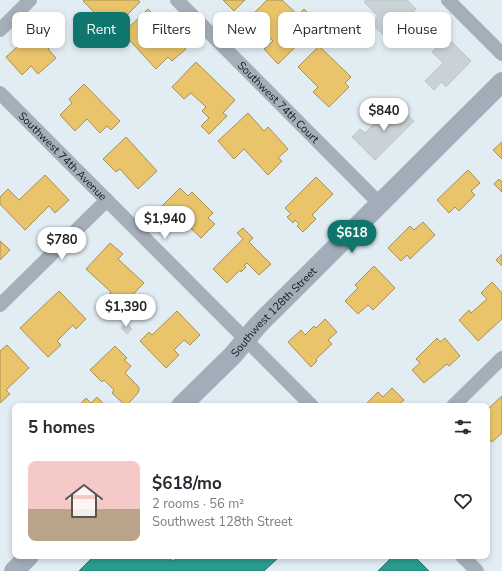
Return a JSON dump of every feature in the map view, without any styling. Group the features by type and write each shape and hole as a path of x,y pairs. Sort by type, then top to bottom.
{"street":[{"path":"0,30 30,0"},
{"name":"Southwest 74th Court","path":"177,0 380,204"},
{"path":"448,0 502,54"},
{"name":"Southwest 128th Street","path":"184,403 233,355 258,325 502,82"},
{"name":"Southwest 74th Avenue","path":"0,93 309,403"},
{"path":"0,305 106,200"},
{"path":"456,403 502,358"},
{"path":"14,571 26,559"},
{"path":"465,559 477,571"}],"building: Homes":[{"path":"138,0 140,2 130,12 94,12 83,1"},
{"path":"223,0 245,0 234,11"},
{"path":"267,0 282,0 295,12 278,12 278,48 294,48 278,64 264,49 270,48 270,44 273,41 270,38 270,12 255,12"},
{"path":"138,19 138,48 186,49 172,61 168,57 156,69 130,41 130,26"},
{"path":"16,48 49,48 48,49 56,58 38,74 31,66 22,75 6,57"},
{"path":"317,48 321,48 351,77 345,83 349,87 329,107 313,92 318,87 298,67"},
{"path":"196,62 235,100 223,113 227,116 209,134 201,126 209,118 202,111 206,107 191,93 184,99 172,87"},
{"path":"84,84 120,121 111,130 107,126 100,133 87,119 75,131 60,115 72,103 69,99"},
{"path":"248,113 264,131 268,127 288,149 278,158 282,161 268,175 244,149 234,159 218,141"},
{"path":"126,137 157,171 138,189 120,169 116,172 103,159"},
{"path":"502,142 502,159 493,150"},
{"path":"468,170 480,183 471,191 475,195 459,211 455,207 449,213 437,200"},
{"path":"45,175 69,200 55,213 49,206 25,230 0,204 0,197 8,189 19,200"},
{"path":"316,177 333,194 312,215 316,219 303,232 297,226 299,224 295,220 293,223 287,217 291,214 285,208"},
{"path":"499,179 502,182 502,192 494,184"},
{"path":"180,188 188,196 192,192 213,213 208,218 215,224 201,238 181,219 173,227 157,211"},
{"path":"423,222 435,235 410,259 407,255 401,261 388,248 410,226 414,230"},
{"path":"243,228 253,238 249,242 271,264 259,275 247,263 244,265 246,267 241,272 240,270 227,283 213,269 243,239 237,233"},
{"path":"0,241 10,250 0,260"},
{"path":"110,243 123,254 118,259 144,283 119,309 106,297 111,292 86,269"},
{"path":"502,254 502,266 496,260"},
{"path":"374,266 395,288 373,310 368,305 358,314 345,301 358,288 355,285"},
{"path":"492,282 502,293 502,319 478,341 459,320 469,310 471,313 487,299 481,293"},
{"path":"59,291 86,319 76,329 73,325 57,341 61,345 48,357 20,328"},
{"path":"177,311 200,335 190,345 184,340 174,350 179,355 166,368 140,341 149,332 152,335"},
{"path":"325,319 337,332 328,340 332,344 316,359 317,361 311,367 288,342 301,330 305,335 314,326 316,328"},
{"path":"437,338 440,342 445,338 460,356 449,366 447,364 424,383 412,370 420,363 416,359"},
{"path":"7,345 29,368 6,390 10,394 0,403 0,351"},
{"path":"115,346 127,358 124,360 131,366 125,373 137,385 139,391 129,403 123,403 112,393 114,390 104,380 102,382 90,370"},
{"path":"392,388 404,400 400,403 367,403 378,392 383,397"},
{"path":"502,396 502,433 492,442 490,440 490,407"},
{"path":"97,397 103,403 91,403"},
{"path":"86,398 91,403 81,403"}],"building: Schools":[{"path":"91,559 171,559 173,561 175,559 277,559 264,571 79,571"},
{"path":"390,559 417,559 429,571 378,571"}],"building: Other":[{"path":"366,0 407,0 416,9 413,12 383,12 383,35 375,27 375,19 378,16 364,2"},
{"path":"451,41 471,61 446,87 441,82 434,90 425,81 443,63 432,52 436,48 451,48"},
{"path":"396,103 414,121 375,160 352,137 360,129 365,133"},
{"path":"126,323 132,329 127,334 121,328"}]}
